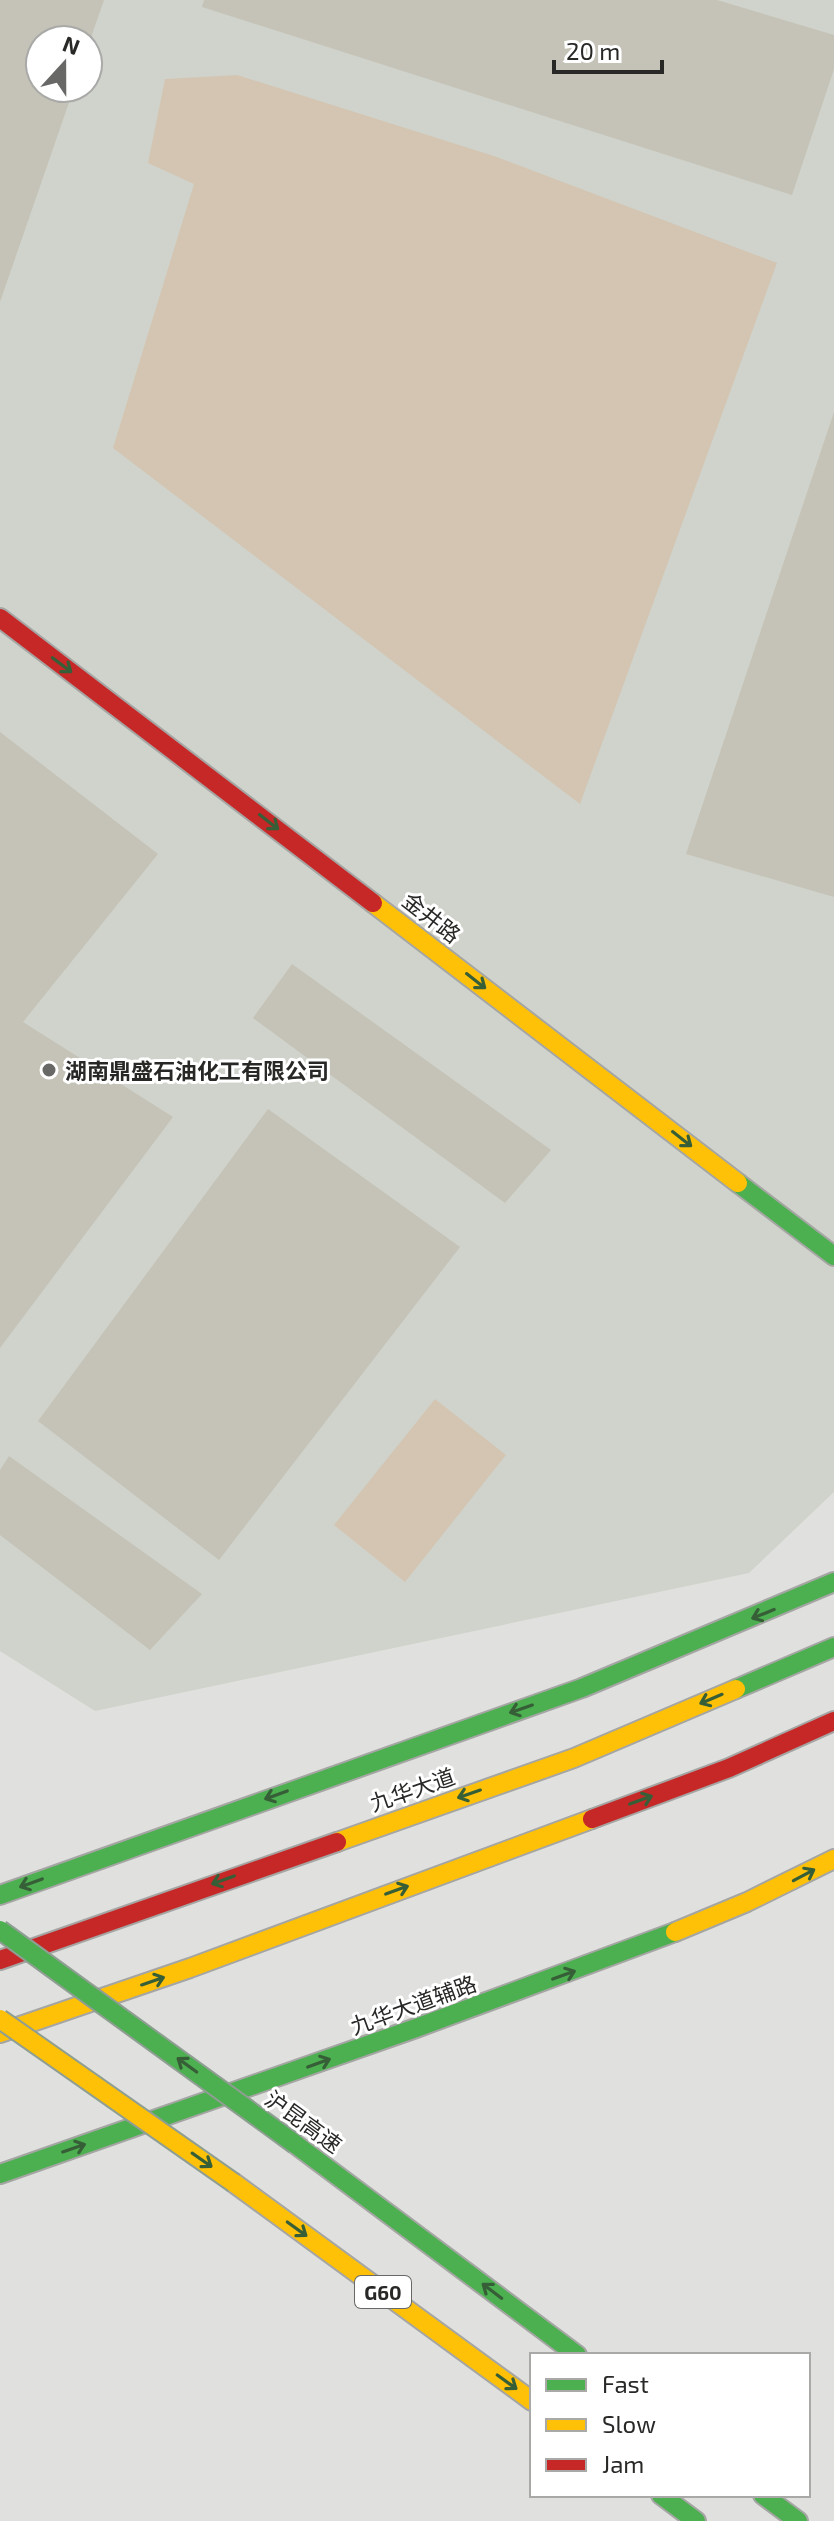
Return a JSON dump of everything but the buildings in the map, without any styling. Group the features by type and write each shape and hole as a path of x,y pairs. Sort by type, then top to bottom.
{"main road":[{"name":"金井路","path":"0,618 834,1256"},
{"path":"0,1895 582,1688 834,1582"},
{"name":"九华大道","path":"0,1960 574,1758 834,1647"},
{"path":"0,2033 190,1968 729,1768 834,1721"},
{"name":"九华大道辅路","path":"0,2174 301,2070 665,1938 781,1887 834,1859"},
{"name":"沪昆高速","path":"0,1930 295,2144 574,2353"},
{"name":"G60","path":"0,2019 234,2183 530,2400"},
{"path":"664,2497 696,2521"},
{"path":"766,2497 798,2521"}],"shaded area":[{"path":"0,0 834,0 834,1492 749,1573 95,1711 0,1651"},
{"path":"237,75 497,157 777,263 580,804 113,448 194,184 148,163 165,79"},
{"path":"435,1399 506,1455 405,1582 334,1525"}],"traffic: fast":[{"path":"738,1183 834,1256"},
{"path":"0,1895 582,1688 834,1582"},
{"path":"736,1689 834,1647"},
{"path":"0,1930 295,2144"},
{"path":"0,2174 416,2028 675,1932"},
{"path":"295,2144 574,2353"},
{"path":"664,2497 696,2521"},
{"path":"766,2497 798,2521"}],"traffic: slow":[{"path":"373,903 738,1183"},
{"path":"337,1842 574,1758 736,1689"},
{"path":"0,2033 190,1968 592,1819"},
{"path":"675,1932 747,1902 834,1859"},
{"path":"0,2019 234,2183"},
{"path":"234,2183 530,2400"}],"traffic: jam":[{"path":"0,618 373,903"},
{"path":"592,1819 729,1768 834,1721"},
{"path":"0,1960 337,1842"}],"place":[{"name":"湖南鼎盛石油化工有限公司","path":"49,1070"}]}
